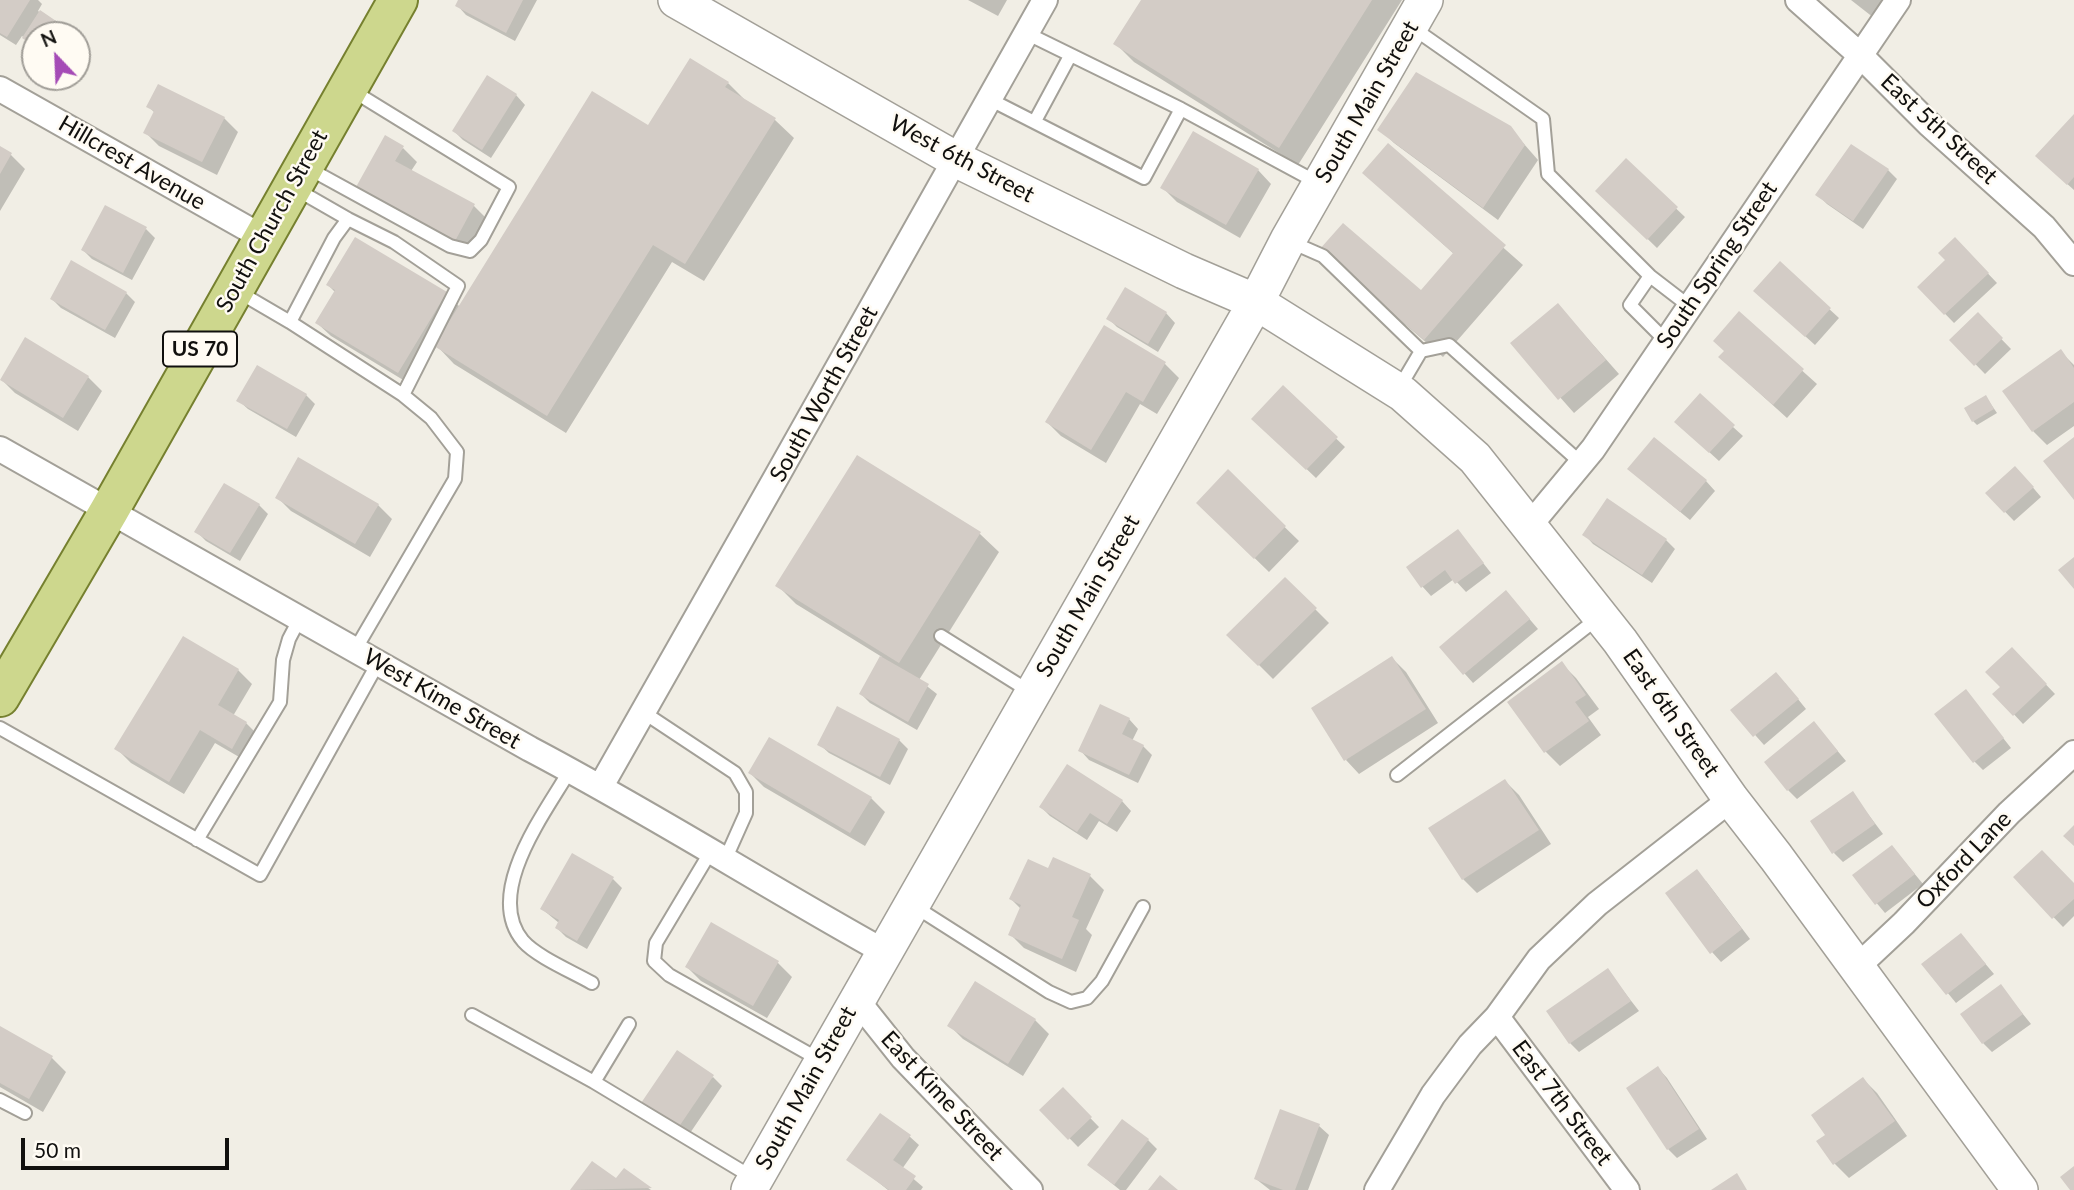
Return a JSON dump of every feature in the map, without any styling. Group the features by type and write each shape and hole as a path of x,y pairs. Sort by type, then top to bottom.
{"main road":[{"name":"South Church Street","path":"0,697 109,511 346,87 398,0"}],"street":[{"name":"West 6th Street","path":"676,0 710,11 955,159 1184,271 1256,302"},
{"name":"South Worth Street","path":"601,786 745,536 1045,0"},
{"name":"East 5th Street","path":"1797,0 1860,55 1930,124 2044,227 2074,264"},
{"name":"South Spring Street","path":"1531,526 1581,463 1898,0"},
{"name":"South Main Street","path":"752,1185 883,951 1256,302 1288,240 1417,13"},
{"name":"Hillcrest Avenue","path":"0,89 264,238"},
{"name":"East 6th Street","path":"1256,302 1397,391 1475,458 1601,616 1731,799 2020,1190"},
{"name":"West Kime Street","path":"0,449 601,786 883,951"},
{"name":"Oxford Lane","path":"1856,968 1904,923 2009,813 2074,753"},
{"path":"1377,1190 1433,1095 1470,1045 1497,1017 1539,960 1597,904 1731,799"},
{"name":"East Kime Street","path":"856,999 903,1058 1030,1190"},
{"name":"East 7th Street","path":"1497,1017 1627,1190"}],"lane":[{"path":"1417,13 1543,119 1548,174 1650,276 1689,306"},
{"path":"1026,33 1181,109 1320,184"},
{"path":"1035,121 1070,56"},
{"path":"298,176 450,246 470,251 481,240 509,187 346,87"},
{"path":"989,99 1144,178 1181,109"},
{"path":"298,176 348,219 394,242 458,286 403,395"},
{"path":"290,322 334,237 348,219"},
{"path":"1288,240 1323,256 1421,351"},
{"path":"1650,276 1630,305 1666,341"},
{"path":"233,289 290,322 403,395 431,418 457,452 455,479 355,650"},
{"path":"1397,391 1421,351 1449,345 1581,463"},
{"path":"1397,775 1601,616"},
{"path":"197,840 279,702 283,660 289,639 300,618"},
{"path":"941,636 1032,693"},
{"path":"0,728 260,875 379,663"},
{"path":"643,712 735,773 746,792 746,813 656,943 654,961 669,975 822,1061"},
{"path":"570,770 518,861 512,878 509,906 523,940 534,950 592,983"},
{"path":"911,904 1049,992 1071,1002 1087,998 1102,981 1143,907"},
{"path":"472,1015 594,1082 752,1185"},
{"path":"594,1082 629,1024"},
{"path":"0,1100 25,1113"}],"building":[{"path":"0,0 30,0 7,37 0,33"},
{"path":"458,0 523,0 506,33 455,6"},
{"path":"1141,0 1372,0 1279,148 1113,44"},
{"path":"40,10 56,21 33,21"},
{"path":"690,58 729,82 725,87 776,118 685,264 653,245 547,416 434,346 592,91 648,125"},
{"path":"1416,72 1511,126 1525,145 1483,208 1377,130"},
{"path":"487,75 517,94 482,150 452,131"},
{"path":"158,84 225,117 202,162 143,133 154,111 146,107"},
{"path":"2074,114 2074,177 2067,185 2035,156"},
{"path":"1193,131 1259,169 1226,225 1160,188"},
{"path":"385,135 404,146 395,161 475,204 455,241 356,187"},
{"path":"1388,143 1506,245 1424,340 1319,250 1343,223 1421,290 1453,253 1362,173"},
{"path":"1851,144 1889,169 1853,221 1815,195"},
{"path":"0,146 12,153 0,174"},
{"path":"1626,158 1678,207 1647,240 1595,191"},
{"path":"105,205 147,227 123,273 81,250"},
{"path":"355,237 447,292 398,373 315,323 335,290 326,285"},
{"path":"1955,237 1989,273 1944,315 1917,287 1945,260 1938,253"},
{"path":"71,260 127,292 105,330 50,299"},
{"path":"1780,261 1831,308 1805,337 1753,291"},
{"path":"1125,287 1167,312 1148,344 1106,319"},
{"path":"1558,303 1606,360 1558,400 1510,343"},
{"path":"1739,311 1804,369 1773,405 1718,357 1724,351 1713,341"},
{"path":"1978,312 2003,338 1974,366 1949,340"},
{"path":"1104,325 1166,362 1143,402 1126,392 1091,450 1045,422"},
{"path":"25,337 89,376 63,418 0,380"},
{"path":"2061,349 2074,368 2074,402 2032,432 2002,391"},
{"path":"257,365 307,394 287,429 236,401"},
{"path":"1283,385 1338,437 1306,470 1251,419"},
{"path":"1700,393 1735,425 1709,453 1674,422"},
{"path":"1986,395 1994,409 1972,422 1964,408"},
{"path":"1654,437 1707,480 1680,512 1627,469"},
{"path":"2074,437 2074,500 2043,461"},
{"path":"857,455 981,532 899,663 775,586"},
{"path":"298,457 379,504 355,544 275,498"},
{"path":"2015,466 2034,487 2004,513 1985,493"},
{"path":"1228,469 1286,526 1254,559 1196,503"},
{"path":"224,483 260,504 230,553 194,532"},
{"path":"1607,498 1667,539 1642,575 1582,535"},
{"path":"1458,529 1484,563 1455,584 1445,570 1421,588 1406,567"},
{"path":"2074,557 2074,589 2058,570"},
{"path":"1285,577 1317,608 1258,666 1226,635"},
{"path":"1506,590 1530,619 1463,675 1439,647"},
{"path":"183,636 239,669 218,705 247,722 232,749 200,730 169,782 114,749"},
{"path":"2012,647 2047,684 2013,716 1992,694 2000,687 1985,672"},
{"path":"880,656 929,684 908,722 859,694"},
{"path":"1392,656 1426,709 1344,761 1311,708"},
{"path":"1562,661 1586,695 1575,702 1589,721 1544,753 1507,702"},
{"path":"1776,672 1799,699 1753,737 1730,710"},
{"path":"1966,689 2004,738 1973,763 1934,714"},
{"path":"1100,704 1130,718 1122,734 1144,745 1129,775 1078,751"},
{"path":"837,706 900,739 880,777 817,745"},
{"path":"1814,721 1838,751 1787,791 1764,762"},
{"path":"769,737 872,797 850,833 748,773"},
{"path":"1067,764 1123,800 1107,824 1090,813 1077,832 1039,807"},
{"path":"1505,779 1539,830 1462,880 1428,828"},
{"path":"1853,791 1875,824 1832,854 1810,821"},
{"path":"2074,825 2074,846 2063,836"},
{"path":"1892,845 1915,874 1875,905 1852,875"},
{"path":"2042,850 2074,883 2074,899 2052,919 2013,877"},
{"path":"572,853 614,877 577,941 555,928 559,920 540,909"},
{"path":"1053,857 1091,874 1072,917 1079,920 1062,959 1008,935 1021,905 1009,899 1028,859 1048,868"},
{"path":"1697,869 1742,929 1710,954 1665,893"},
{"path":"711,922 779,961 753,1006 685,967"},
{"path":"1961,933 1986,964 1946,995 1921,964"},
{"path":"1608,968 1631,1001 1569,1044 1546,1011"},
{"path":"975,981 1036,1019 1008,1064 947,1026"},
{"path":"2001,984 2023,1014 1982,1044 1960,1014"},
{"path":"0,1026 53,1056 29,1099 0,1083"},
{"path":"677,1050 714,1075 676,1131 639,1106"},
{"path":"1658,1066 1699,1129 1667,1150 1626,1088"},
{"path":"1863,1077 1895,1121 1833,1165 1816,1141 1825,1135 1811,1115"},
{"path":"1063,1087 1092,1117 1068,1140 1039,1110"},
{"path":"1280,1109 1320,1124 1295,1190 1283,1190 1254,1179"},
{"path":"880,1113 911,1135 893,1160 916,1176 906,1190 889,1190 846,1160"},
{"path":"1122,1119 1149,1139 1114,1185 1087,1165"},
{"path":"592,1161 616,1178 624,1168 652,1188 570,1190"},
{"path":"2074,1166 2074,1190 2070,1190 2060,1177"},
{"path":"1737,1173 1747,1190 1711,1190"},
{"path":"1160,1175 1178,1190 1148,1190"}]}
